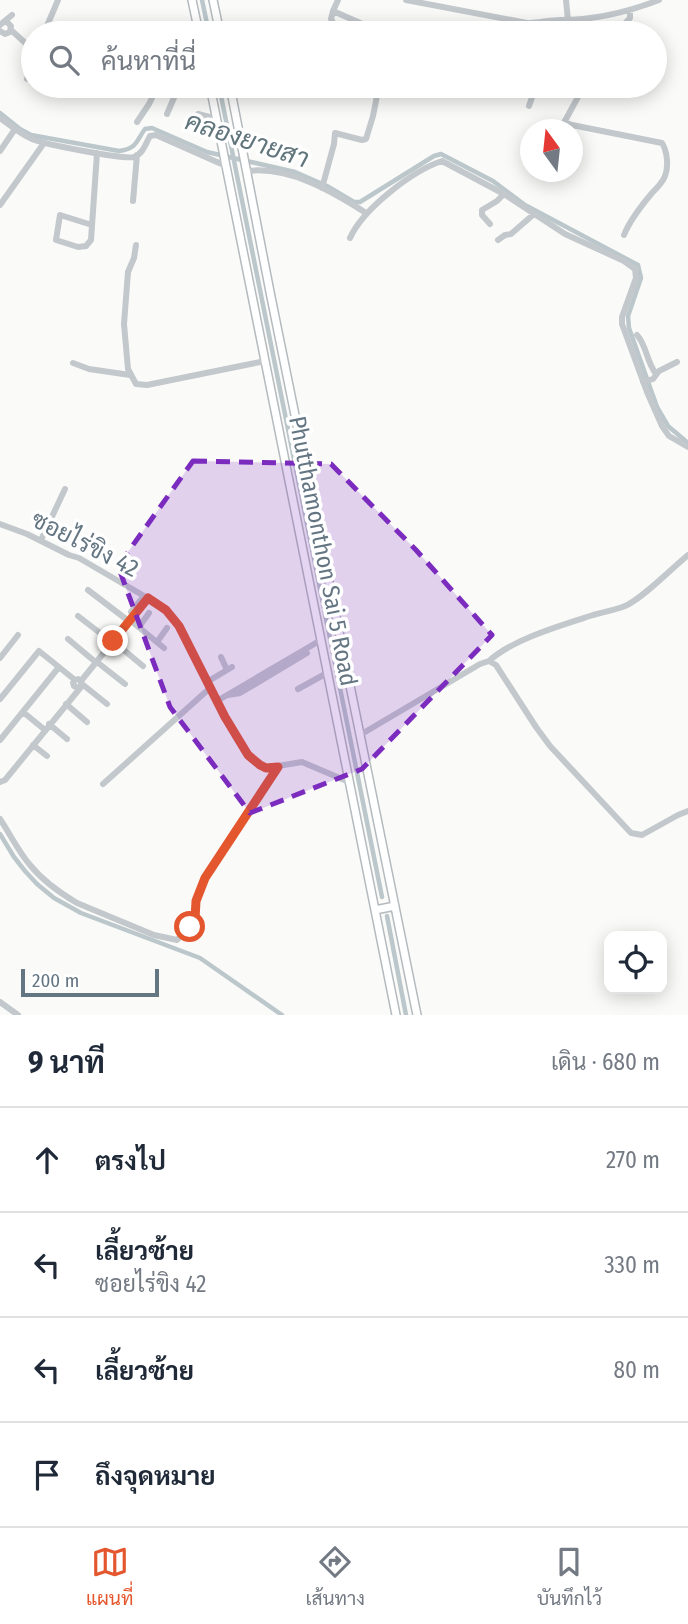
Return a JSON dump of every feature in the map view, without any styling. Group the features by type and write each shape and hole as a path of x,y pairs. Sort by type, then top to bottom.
{"main road":[{"path":"192,0 197,21"},
{"path":"213,0 217,21"},
{"name":"Phutthamonthon Sai 5 Road","path":"212,98 396,1015"},
{"name":"Phutthamonthon Sai 5 Road","path":"232,98 417,1015"},
{"path":"375,910 395,906"}],"street":[{"path":"49,21 58,0"},
{"path":"332,21 338,0"},
{"path":"406,0 516,21"},
{"path":"566,0 568,21"},
{"path":"627,21 631,9 642,0"},
{"path":"548,21 568,21 631,9 659,0"},
{"path":"333,11 356,21"},
{"path":"3,23 12,15"},
{"path":"3,23 10,24 11,30 21,38"},
{"path":"0,31 7,34 11,30"},
{"path":"137,122 152,98"},
{"path":"167,114 174,98"},
{"path":"323,185 335,133 366,139 376,98"},
{"path":"529,106 532,98"},
{"path":"566,119 577,98"},
{"path":"194,122 198,114 216,118"},
{"path":"0,118 28,138 44,144 123,158 137,155 150,136 156,135 226,165"},
{"path":"583,127 662,143 665,146 665,178 639,209 624,235"},
{"path":"0,151 15,129"},
{"path":"0,205 44,144"},
{"path":"92,225 60,215 56,240 78,247 86,246 91,240 97,153"},
{"path":"134,201 137,155"},
{"path":"350,238 366,213 410,177 442,160 504,194 565,234 624,261 635,269 636,278 622,320 649,379 665,431 688,447"},
{"path":"247,170 283,174 323,185 366,213"},
{"path":"490,224 482,215 482,210 504,194"},
{"path":"498,240 510,234 534,214"},
{"path":"136,245 127,281 124,324 128,369 136,384 147,385 265,361"},
{"path":"637,335 642,341 649,379"},
{"path":"649,379 677,362"},
{"path":"73,363 89,369 130,375"},
{"path":"41,540 65,489"},
{"name":"ซอยไร่ขิง 42","path":"0,524 79,558 166,610 174,619 235,736 248,755 260,765 266,768 307,763 349,782"},
{"path":"360,735 489,661 504,649 568,623 626,606 688,555"},
{"path":"88,590 164,648"},
{"path":"0,782 5,780 66,704 79,682 146,597"},
{"path":"138,627 149,613"},
{"path":"78,616 144,666"},
{"path":"157,642 167,628"},
{"path":"0,658 18,635"},
{"path":"68,639 125,684"},
{"path":"216,701 226,695 240,693 322,642"},
{"path":"0,699 39,651 107,704"},
{"path":"103,784 208,685 230,668 221,657"},
{"path":"489,661 550,746 626,830 642,835 688,811"},
{"path":"0,740 59,667"},
{"path":"299,689 327,673"},
{"path":"0,683 8,689"},
{"path":"66,704 87,722"},
{"path":"23,712 67,739"},
{"path":"33,745 47,756"},
{"path":"0,819 30,865 54,888 77,903 154,935 177,940 195,919 196,901 205,878 278,767"},
{"path":"0,1002 18,1015"}],"highlighted area":[{"path":"193,461 331,464 416,550 492,635 362,769 250,813 170,707 118,566"}],"waterway":[{"path":"202,0 206,21"},
{"path":"221,98 382,897"},
{"name":"คลองยายสา","path":"0,113 31,135 119,151 133,146 145,129 152,128 207,152 295,172 354,202 360,202 441,154 493,181 525,205 638,265 641,278 628,316 629,328 657,407 668,426 688,443"},
{"path":"0,834 25,871 54,898 81,913 200,958 282,1015"},
{"path":"387,916 406,1015"}],"route":[{"path":"113,641 148,598 166,610 179,626 242,748 260,765 266,768 278,767 205,878 196,901 195,919 190,927"}]}
